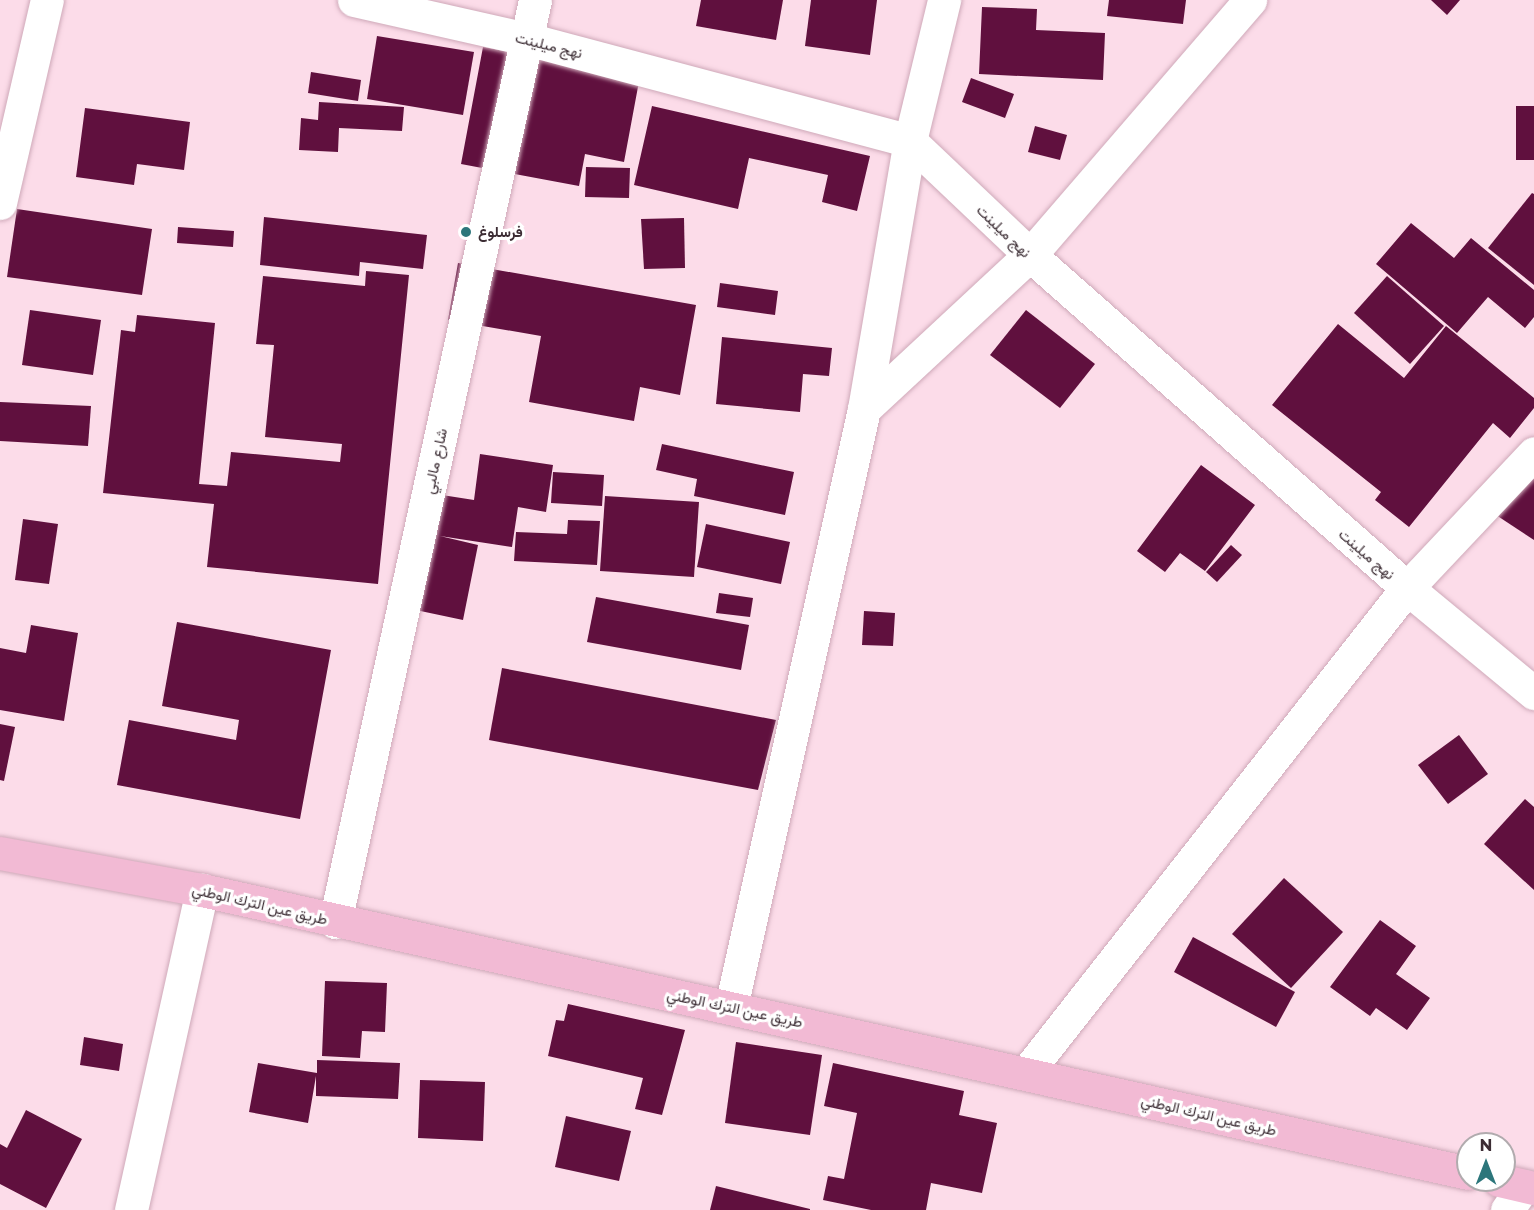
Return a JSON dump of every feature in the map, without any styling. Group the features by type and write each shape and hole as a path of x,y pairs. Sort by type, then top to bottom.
{"main road":[{"name":"طريق عين الترك الوطني","path":"0,853 202,890 335,922 731,1007 1456,1170"}],"street":[{"path":"0,203 47,0"},
{"name":"نهج ميلينت","path":"354,0 527,39 910,141 1030,255 1407,588 1534,693"},
{"name":"شارع مالبي","path":"335,922 535,0"},
{"path":"731,1007 864,409 910,141 944,0"},
{"path":"864,409 1030,255 1250,0"},
{"path":"1026,1073 1407,588 1534,453"},
{"path":"131,1210 202,890"}],"building":[{"path":"701,0 783,0 776,40 696,26"},
{"path":"811,0 877,0 870,55 805,46"},
{"path":"1109,0 1186,0 1183,24 1107,16"},
{"path":"1431,0 1460,0 1447,15"},
{"path":"982,7 1037,9 1036,30 1105,33 1103,80 979,74"},
{"path":"377,36 474,52 463,115 367,99"},
{"path":"483,47 640,76 624,162 585,154 579,186 461,164"},
{"path":"311,72 361,80 358,101 308,93"},
{"path":"971,78 1014,94 1005,118 962,102"},
{"path":"319,102 404,107 402,131 339,128 338,152 299,150 301,118 318,120"},
{"path":"652,106 870,156 857,211 822,202 828,175 749,158 738,209 634,185"},
{"path":"1516,106 1534,106 1534,160 1516,160"},
{"path":"85,108 190,122 184,170 137,164 134,185 76,177"},
{"path":"1035,126 1067,135 1060,160 1028,152"},
{"path":"586,167 630,168 629,198 585,197"},
{"path":"1532,193 1534,194 1534,285 1488,248"},
{"path":"17,209 152,229 142,295 7,277"},
{"path":"264,217 427,235 423,269 360,262 359,276 260,265"},
{"path":"684,218 685,268 644,269 641,219"},
{"path":"1411,223 1454,258 1471,238 1534,290 1534,317 1525,328 1488,297 1457,333 1376,264"},
{"path":"178,227 234,231 233,247 177,243"},
{"path":"458,263 696,305 680,395 640,387 634,421 529,402 541,336 448,320"},
{"path":"366,271 409,275 378,584 207,567 214,504 103,493 121,330 135,332 137,315 215,323 199,484 227,486 231,452 340,462 342,444 265,437 274,345 256,344 263,276 365,286"},
{"path":"1387,276 1444,326 1410,364 1354,313"},
{"path":"720,283 778,291 775,315 717,307"},
{"path":"30,310 101,320 93,375 22,365"},
{"path":"1026,310 1095,364 1060,408 990,355"},
{"path":"1338,324 1404,378 1446,326 1534,398 1534,408 1510,438 1493,423 1409,527 1375,500 1381,492 1272,405"},
{"path":"722,337 832,348 829,376 803,374 800,412 716,404"},
{"path":"0,402 91,406 88,446 0,441"},
{"path":"662,444 794,472 785,515 694,496 697,479 656,470"},
{"path":"480,454 553,465 546,512 518,507 512,547 440,536 478,545 463,620 411,609 426,534 436,536 442,495 474,500"},
{"path":"1201,465 1255,505 1205,571 1180,553 1165,572 1137,551"},
{"path":"553,472 604,475 602,506 551,503"},
{"path":"1534,472 1534,540 1493,513"},
{"path":"605,496 699,502 694,577 600,571"},
{"path":"23,519 58,524 49,584 15,580"},
{"path":"568,520 600,521 597,565 514,561 516,532 567,534"},
{"path":"706,524 790,542 781,584 697,567"},
{"path":"1231,545 1242,555 1217,582 1206,572"},
{"path":"719,593 753,598 750,617 716,613"},
{"path":"596,597 749,625 741,670 587,642"},
{"path":"864,611 895,613 893,646 862,645"},
{"path":"177,622 331,650 300,819 117,785 129,720 236,740 239,720 162,706"},
{"path":"31,625 78,633 64,721 0,710 0,648 26,653"},
{"path":"502,668 776,720 758,790 489,740"},
{"path":"0,724 15,727 4,781 0,780"},
{"path":"1459,735 1488,774 1448,804 1418,765"},
{"path":"1525,799 1534,807 1534,890 1484,844"},
{"path":"1284,878 1343,932 1291,988 1232,934"},
{"path":"1380,920 1416,946 1396,974 1430,998 1407,1030 1376,1008 1370,1016 1330,987"},
{"path":"1193,937 1295,992 1276,1027 1174,972"},
{"path":"325,981 387,983 385,1032 362,1031 360,1058 322,1056"},
{"path":"568,1004 685,1030 662,1115 635,1109 643,1078 548,1056 556,1020 564,1021"},
{"path":"84,1037 123,1044 119,1071 80,1065"},
{"path":"736,1042 822,1055 810,1135 725,1123"},
{"path":"317,1060 400,1063 398,1099 316,1096 316,1076 308,1123 249,1112 258,1063 317,1073"},
{"path":"833,1063 964,1091 959,1115 997,1123 982,1193 931,1183 926,1210 871,1210 823,1200 828,1176 844,1179 857,1113 824,1106"},
{"path":"420,1080 485,1082 483,1141 418,1138"},
{"path":"26,1110 82,1139 46,1208 0,1184 0,1144 7,1148"},
{"path":"566,1116 631,1131 619,1181 555,1167"},
{"path":"716,1186 810,1209 810,1210 710,1210"}],"place":[{"name":"فرسلوغ","path":"466,232"}]}
